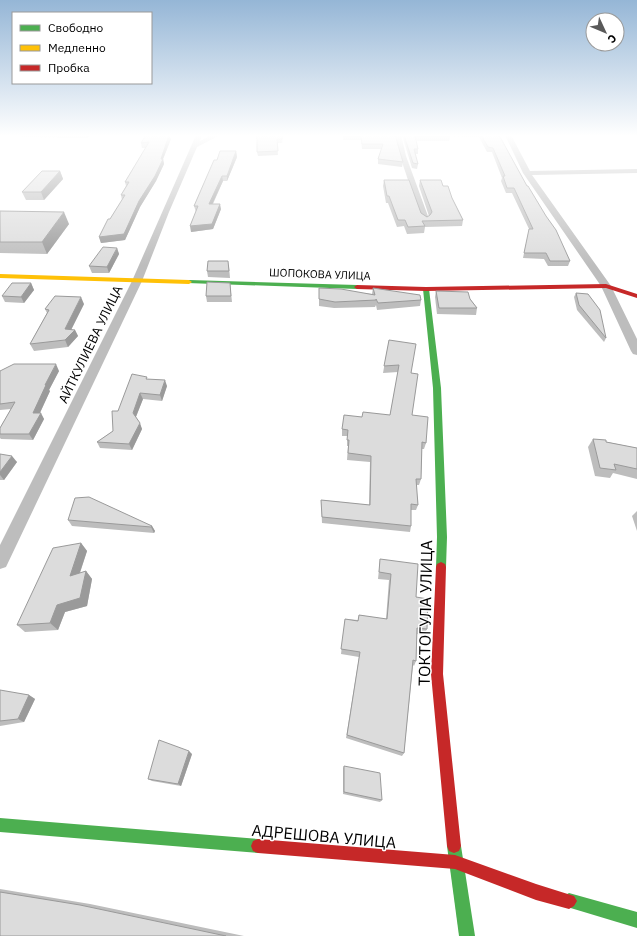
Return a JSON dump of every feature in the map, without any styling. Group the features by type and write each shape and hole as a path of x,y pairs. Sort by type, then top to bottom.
{"street":[{"name":"АЙТКУЛИЕВА УЛИЦА","path":"0,562 137,281 180,179"},
{"path":"411,179 425,219"},
{"path":"531,179 606,286 637,351"},
{"name":"ШОПОКОВА УЛИЦА","path":"0,276 426,289 606,286 637,296"},
{"name":"ТОКТОГУЛА УЛИЦА","path":"426,289 437,388 442,529 437,674 455,862 467,936"},
{"name":"АДРЕШОВА УЛИЦА","path":"0,825 455,862 536,892 637,920"}],"building":[{"path":"35,179 53,179 41,192 22,192"},
{"path":"127,179 153,179 139,201 124,234 99,237 108,219 110,219 125,195 121,195 129,182 125,182"},
{"path":"206,179 221,179 209,204 220,204 212,224 190,226 198,206 194,206"},
{"path":"504,179 523,179 556,230 570,261 550,261 546,253 524,253 529,229 533,229 514,188 507,188"},
{"path":"384,180 409,180 421,213 427,217 432,212 420,180 441,180 443,186 448,186 463,220 422,221 425,226 408,227 405,220 398,220 389,196 387,196"},
{"path":"0,211 64,212 42,242 0,242"},
{"path":"103,247 117,248 107,267 89,266"},
{"path":"208,261 228,261 229,271 207,271"},
{"path":"207,282 230,283 231,296 206,296"},
{"path":"12,283 31,283 21,297 2,296"},
{"path":"319,288 341,289 375,295 373,288 420,295 421,300 378,303 376,299 335,302 319,299"},
{"path":"436,291 468,292 470,299 477,308 439,308"},
{"path":"576,293 588,294 600,310 606,338 579,305"},
{"path":"55,296 81,297 65,329 75,330 65,340 30,344 49,310 45,309"},
{"path":"389,340 416,344 411,373 418,374 412,415 428,417 426,443 422,442 421,479 416,479 418,505 411,504 411,526 322,517 321,500 370,505 371,456 348,453 348,430 342,429 344,415 362,417 363,412 390,415 399,365 384,366"},
{"path":"14,364 56,364 33,413 41,413 29,434 0,434 0,428 15,402 0,404 0,371"},
{"path":"132,374 147,377 146,379 165,380 160,395 140,393 133,413 140,423 129,444 97,442 113,431 112,411 118,411"},
{"path":"593,439 606,440 606,442 637,448 637,469 614,464 616,470 600,468"},
{"path":"0,454 12,456 0,472"},
{"path":"89,497 152,526 68,520 75,498"},
{"path":"81,543 70,576 86,571 80,598 57,605 50,623 17,625 53,548"},
{"path":"380,559 418,564 416,597 428,599 427,629 417,628 416,661 413,660 404,753 347,735 360,652 341,649 345,619 358,621 359,615 387,619 391,574 379,572"},
{"path":"0,690 29,695 18,719 0,721"},
{"path":"159,740 189,751 178,784 148,779"},
{"path":"344,766 380,773 382,800 344,792"},
{"path":"0,892 80,905 226,936 0,936"}],"traffic: fast":[{"path":"189,282 357,287"},
{"path":"426,289 437,388 442,537 441,567"},
{"path":"0,825 258,846"},
{"path":"454,846 467,936"},
{"path":"569,901 637,920"}],"traffic: slow":[{"path":"0,276 189,282"}],"traffic: jam":[{"path":"357,287 426,289 606,286 637,296"},
{"path":"441,567 437,674 454,846"},
{"path":"258,846 455,862 536,892 569,901"}]}
